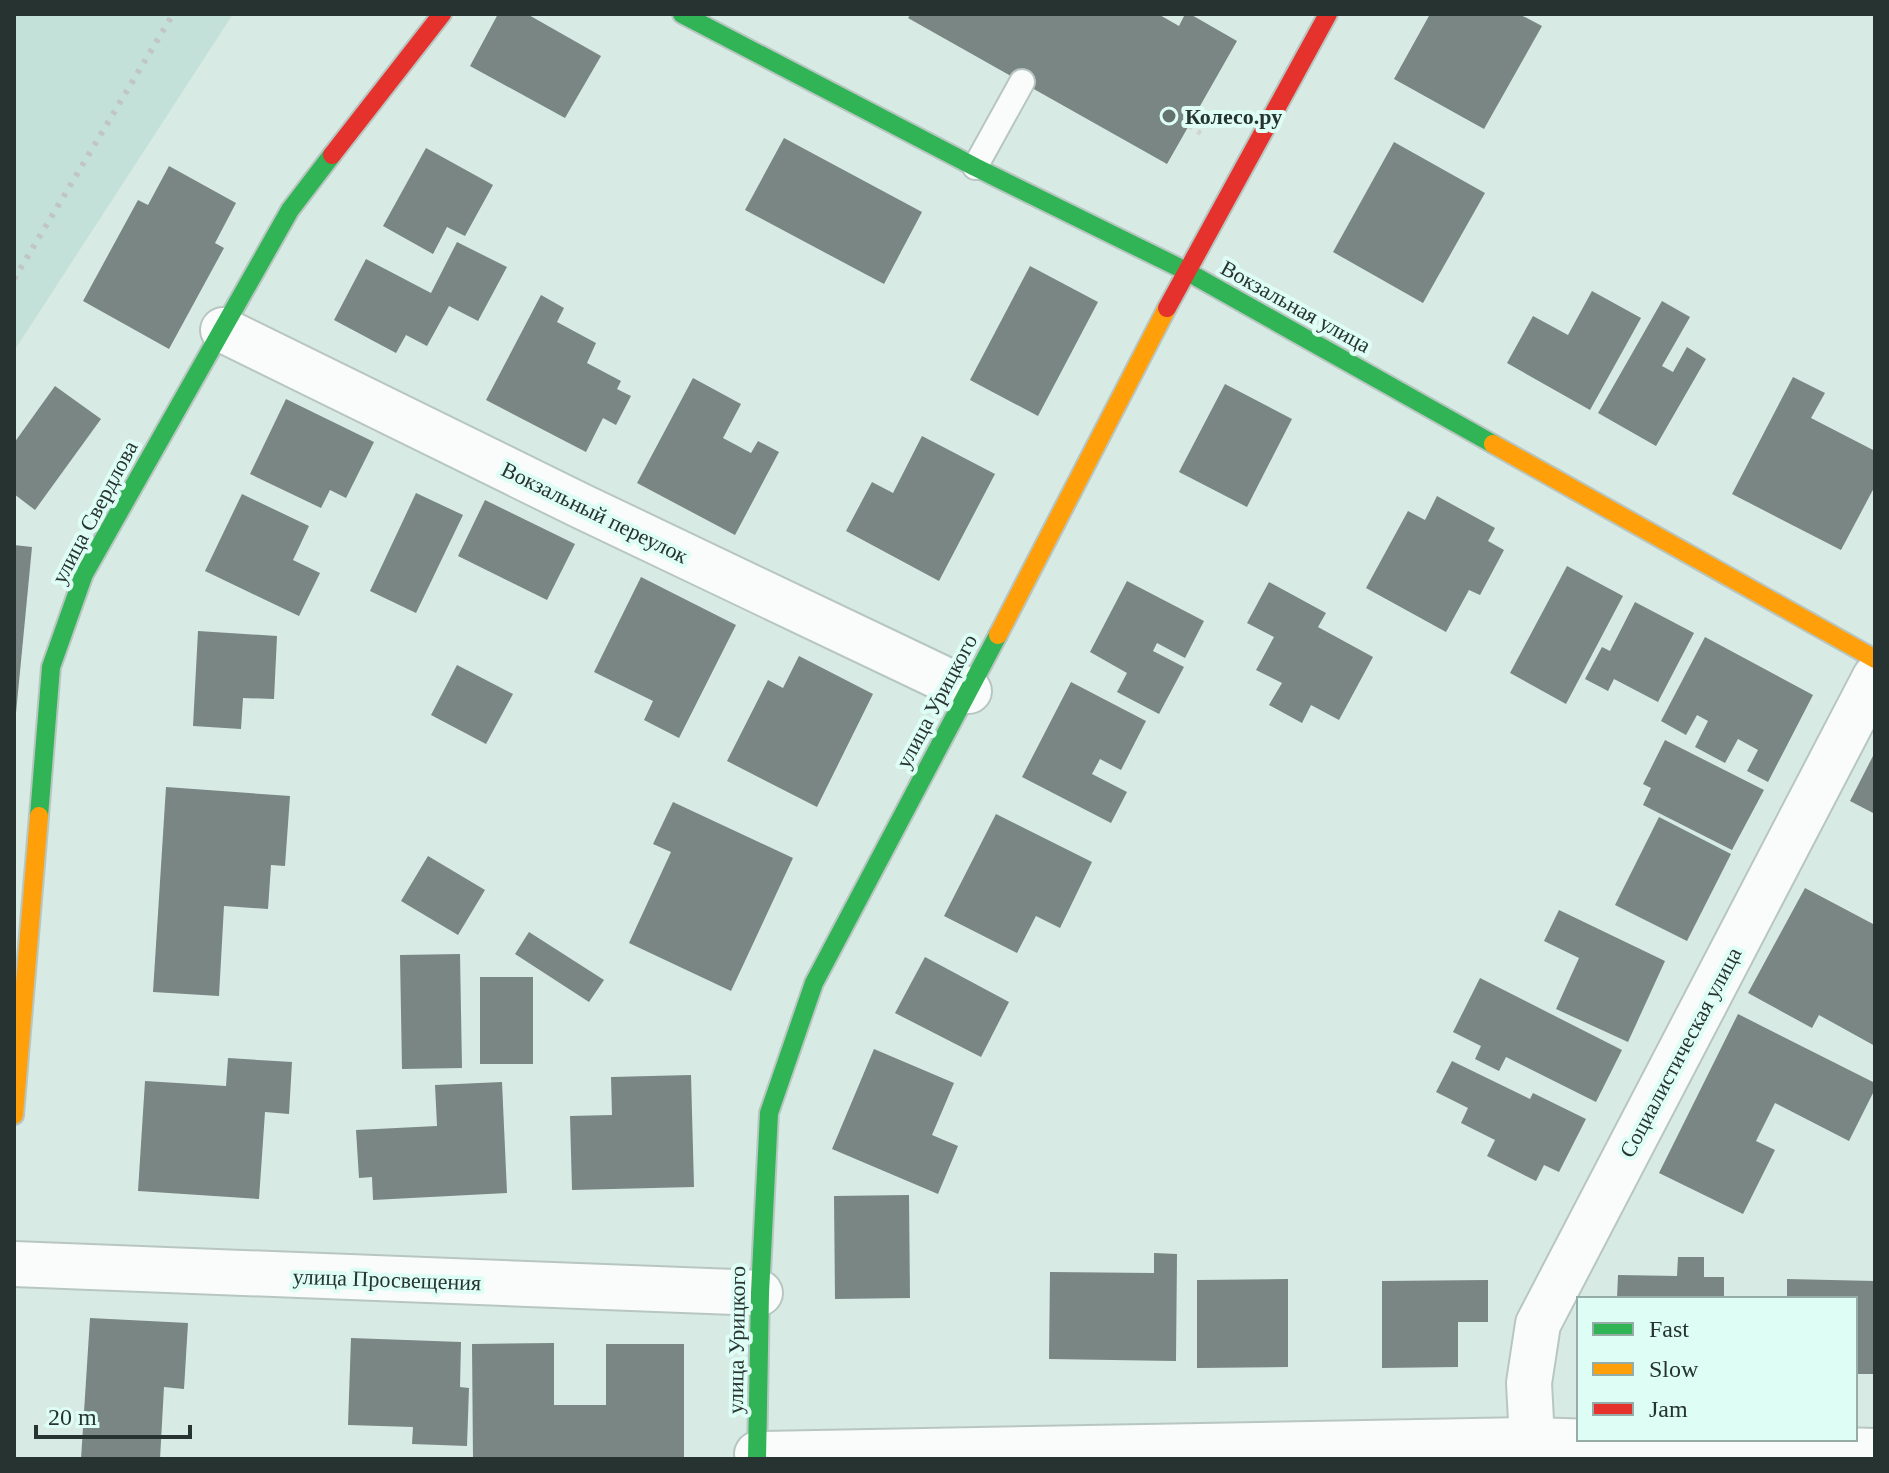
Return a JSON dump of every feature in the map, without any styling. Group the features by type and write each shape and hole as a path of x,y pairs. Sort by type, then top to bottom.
{"street":[{"name":"улица Свердлова","path":"14,1115 51,667 84,574 290,210 442,14"},
{"name":"Вокзальная улица","path":"682,14 975,167 1186,271 1875,659"},
{"name":"улица Урицкого","path":"757,1457 760,1293 769,1113 814,983 1186,271 1328,14"},
{"name":"Вокзальный переулок","path":"223,330 581,506 969,691"},
{"name":"Социалистическая улица","path":"1532,1440 1529,1383 1538,1324 1875,677"},
{"name":"улица Просвещения","path":"14,1264 760,1293"},
{"path":"757,1457 1007,1454 1532,1440 1610,1450 1875,1451"}],"lane":[{"path":"975,167 1022,82"}],"path":[{"path":"1189,126 1211,140"}],"shaded area":[{"path":"14,14 233,14 14,351"}],"building":[{"path":"498,14 527,14 601,56 565,118 470,66"},
{"path":"911,14 1158,14 1179,26 1185,14 1190,14 1237,41 1167,164 908,18"},
{"path":"1430,14 1519,14 1542,26 1484,129 1394,79"},
{"path":"784,138 922,212 884,284 745,210"},
{"path":"1394,142 1485,193 1423,303 1333,252"},
{"path":"426,148 493,185 465,236 447,227 433,254 383,226"},
{"path":"169,166 236,203 215,243 224,248 169,349 83,301 138,200 148,205"},
{"path":"457,242 507,267 478,321 449,306 427,346 406,335 396,353 334,320 366,259 431,293"},
{"path":"1030,266 1098,302 1038,416 970,380"},
{"path":"1592,291 1641,318 1590,410 1507,363 1533,316 1568,335"},
{"path":"541,295 564,308 557,322 596,343 587,363 621,381 617,389 631,396 616,425 603,418 586,452 486,400"},
{"path":"1662,301 1690,317 1662,366 1673,372 1687,347 1706,359 1656,446 1598,413"},
{"path":"1793,377 1825,393 1811,418 1875,451 1875,486 1841,550 1732,494"},
{"path":"693,378 741,404 723,438 751,453 758,441 779,452 735,535 637,483"},
{"path":"1225,384 1292,419 1247,507 1179,472"},
{"path":"55,386 101,419 35,510 14,494 14,443"},
{"path":"286,399 374,442 346,498 330,490 321,508 250,474"},
{"path":"922,436 995,474 939,581 846,531 872,482 893,493"},
{"path":"416,493 463,515 416,613 370,591"},
{"path":"242,494 309,526 293,560 320,573 299,616 205,571"},
{"path":"1437,496 1495,528 1488,541 1504,550 1480,595 1469,590 1446,632 1366,588 1408,511 1425,520"},
{"path":"485,500 575,544 547,600 458,556"},
{"path":"14,545 32,547 16,713 14,713"},
{"path":"1567,566 1623,596 1566,704 1510,673"},
{"path":"641,577 736,625 679,738 644,720 653,701 594,672"},
{"path":"1127,581 1204,621 1185,658 1157,643 1153,651 1184,667 1159,714 1117,692 1127,673 1090,652"},
{"path":"1269,582 1326,613 1318,627 1373,657 1339,720 1311,705 1302,723 1269,705 1282,683 1256,670 1274,637 1247,623"},
{"path":"1635,602 1694,633 1658,702 1614,679 1608,691 1585,679 1602,647 1610,651"},
{"path":"198,631 277,636 274,699 243,698 241,729 193,726"},
{"path":"1705,637 1813,695 1768,782 1747,771 1758,750 1738,739 1725,763 1695,747 1708,721 1697,715 1686,735 1661,721"},
{"path":"799,656 873,694 817,807 727,761 768,680 783,688"},
{"path":"457,665 513,694 486,744 431,715"},
{"path":"1071,682 1146,721 1121,770 1100,759 1092,774 1127,792 1111,823 1022,777"},
{"path":"1665,740 1764,790 1732,850 1643,805 1651,788 1643,784"},
{"path":"1875,752 1875,814 1850,801"},
{"path":"166,787 290,796 285,866 271,865 268,909 224,906 219,996 153,992"},
{"path":"673,802 793,858 731,991 629,943 671,852 653,844"},
{"path":"996,814 1092,862 1060,928 1036,916 1017,953 944,916"},
{"path":"1659,817 1731,854 1687,941 1615,905"},
{"path":"428,856 485,890 458,935 401,901"},
{"path":"1805,888 1875,925 1875,1046 1819,1015 1812,1028 1748,993"},
{"path":"1559,910 1665,961 1628,1042 1556,1009 1579,958 1544,941"},
{"path":"529,932 604,980 589,1002 515,954"},
{"path":"460,954 462,1068 402,1069 400,955"},
{"path":"925,957 1009,1002 981,1057 895,1013"},
{"path":"480,977 533,977 533,1064 480,1064"},
{"path":"1480,978 1622,1050 1596,1102 1506,1057 1499,1071 1475,1059 1481,1046 1453,1032"},
{"path":"1738,1014 1875,1083 1875,1089 1849,1141 1775,1103 1756,1141 1775,1150 1743,1214 1659,1173"},
{"path":"874,1049 954,1083 932,1135 958,1146 938,1194 832,1149"},
{"path":"228,1058 292,1062 289,1114 265,1112 259,1199 138,1191 145,1081 226,1086"},
{"path":"1452,1061 1530,1099 1533,1093 1586,1119 1559,1172 1544,1165 1536,1181 1487,1156 1495,1140 1461,1123 1468,1108 1436,1092"},
{"path":"691,1075 694,1187 572,1190 570,1116 612,1115 611,1077"},
{"path":"502,1082 507,1193 373,1200 372,1177 359,1178 356,1130 437,1126 435,1085"},
{"path":"909,1195 910,1298 835,1299 834,1196"},
{"path":"1154,1253 1177,1254 1176,1361 1049,1359 1050,1272 1154,1273"},
{"path":"1678,1257 1704,1257 1704,1277 1724,1277 1724,1297 1617,1297 1618,1275 1677,1276"},
{"path":"1288,1279 1288,1367 1197,1368 1197,1280"},
{"path":"1787,1279 1875,1281 1875,1374 1857,1374 1857,1297 1787,1297"},
{"path":"1488,1280 1488,1322 1458,1322 1458,1367 1382,1368 1382,1281"},
{"path":"90,1318 188,1323 184,1389 164,1387 160,1459 81,1459"},
{"path":"351,1338 461,1342 460,1387 469,1388 467,1446 412,1444 413,1427 348,1425"},
{"path":"554,1343 554,1405 606,1405 606,1344 684,1344 684,1459 473,1459 472,1344"}],"railway":[{"path":"14,279 173,14"}],"traffic: fast":[{"path":"682,14 975,167 1186,271 1493,444"},
{"path":"39,816 51,667 84,574 290,210 332,155"},
{"path":"757,1459 760,1293 769,1113 814,983 998,635"}],"traffic: slow":[{"path":"998,635 1167,308"},
{"path":"1493,444 1875,659"},
{"path":"14,1115 39,816"}],"traffic: jam":[{"path":"332,155 442,14"},
{"path":"1167,308 1328,14"}],"place":[{"name":"Колесо.ру","path":"1169,116"}]}
